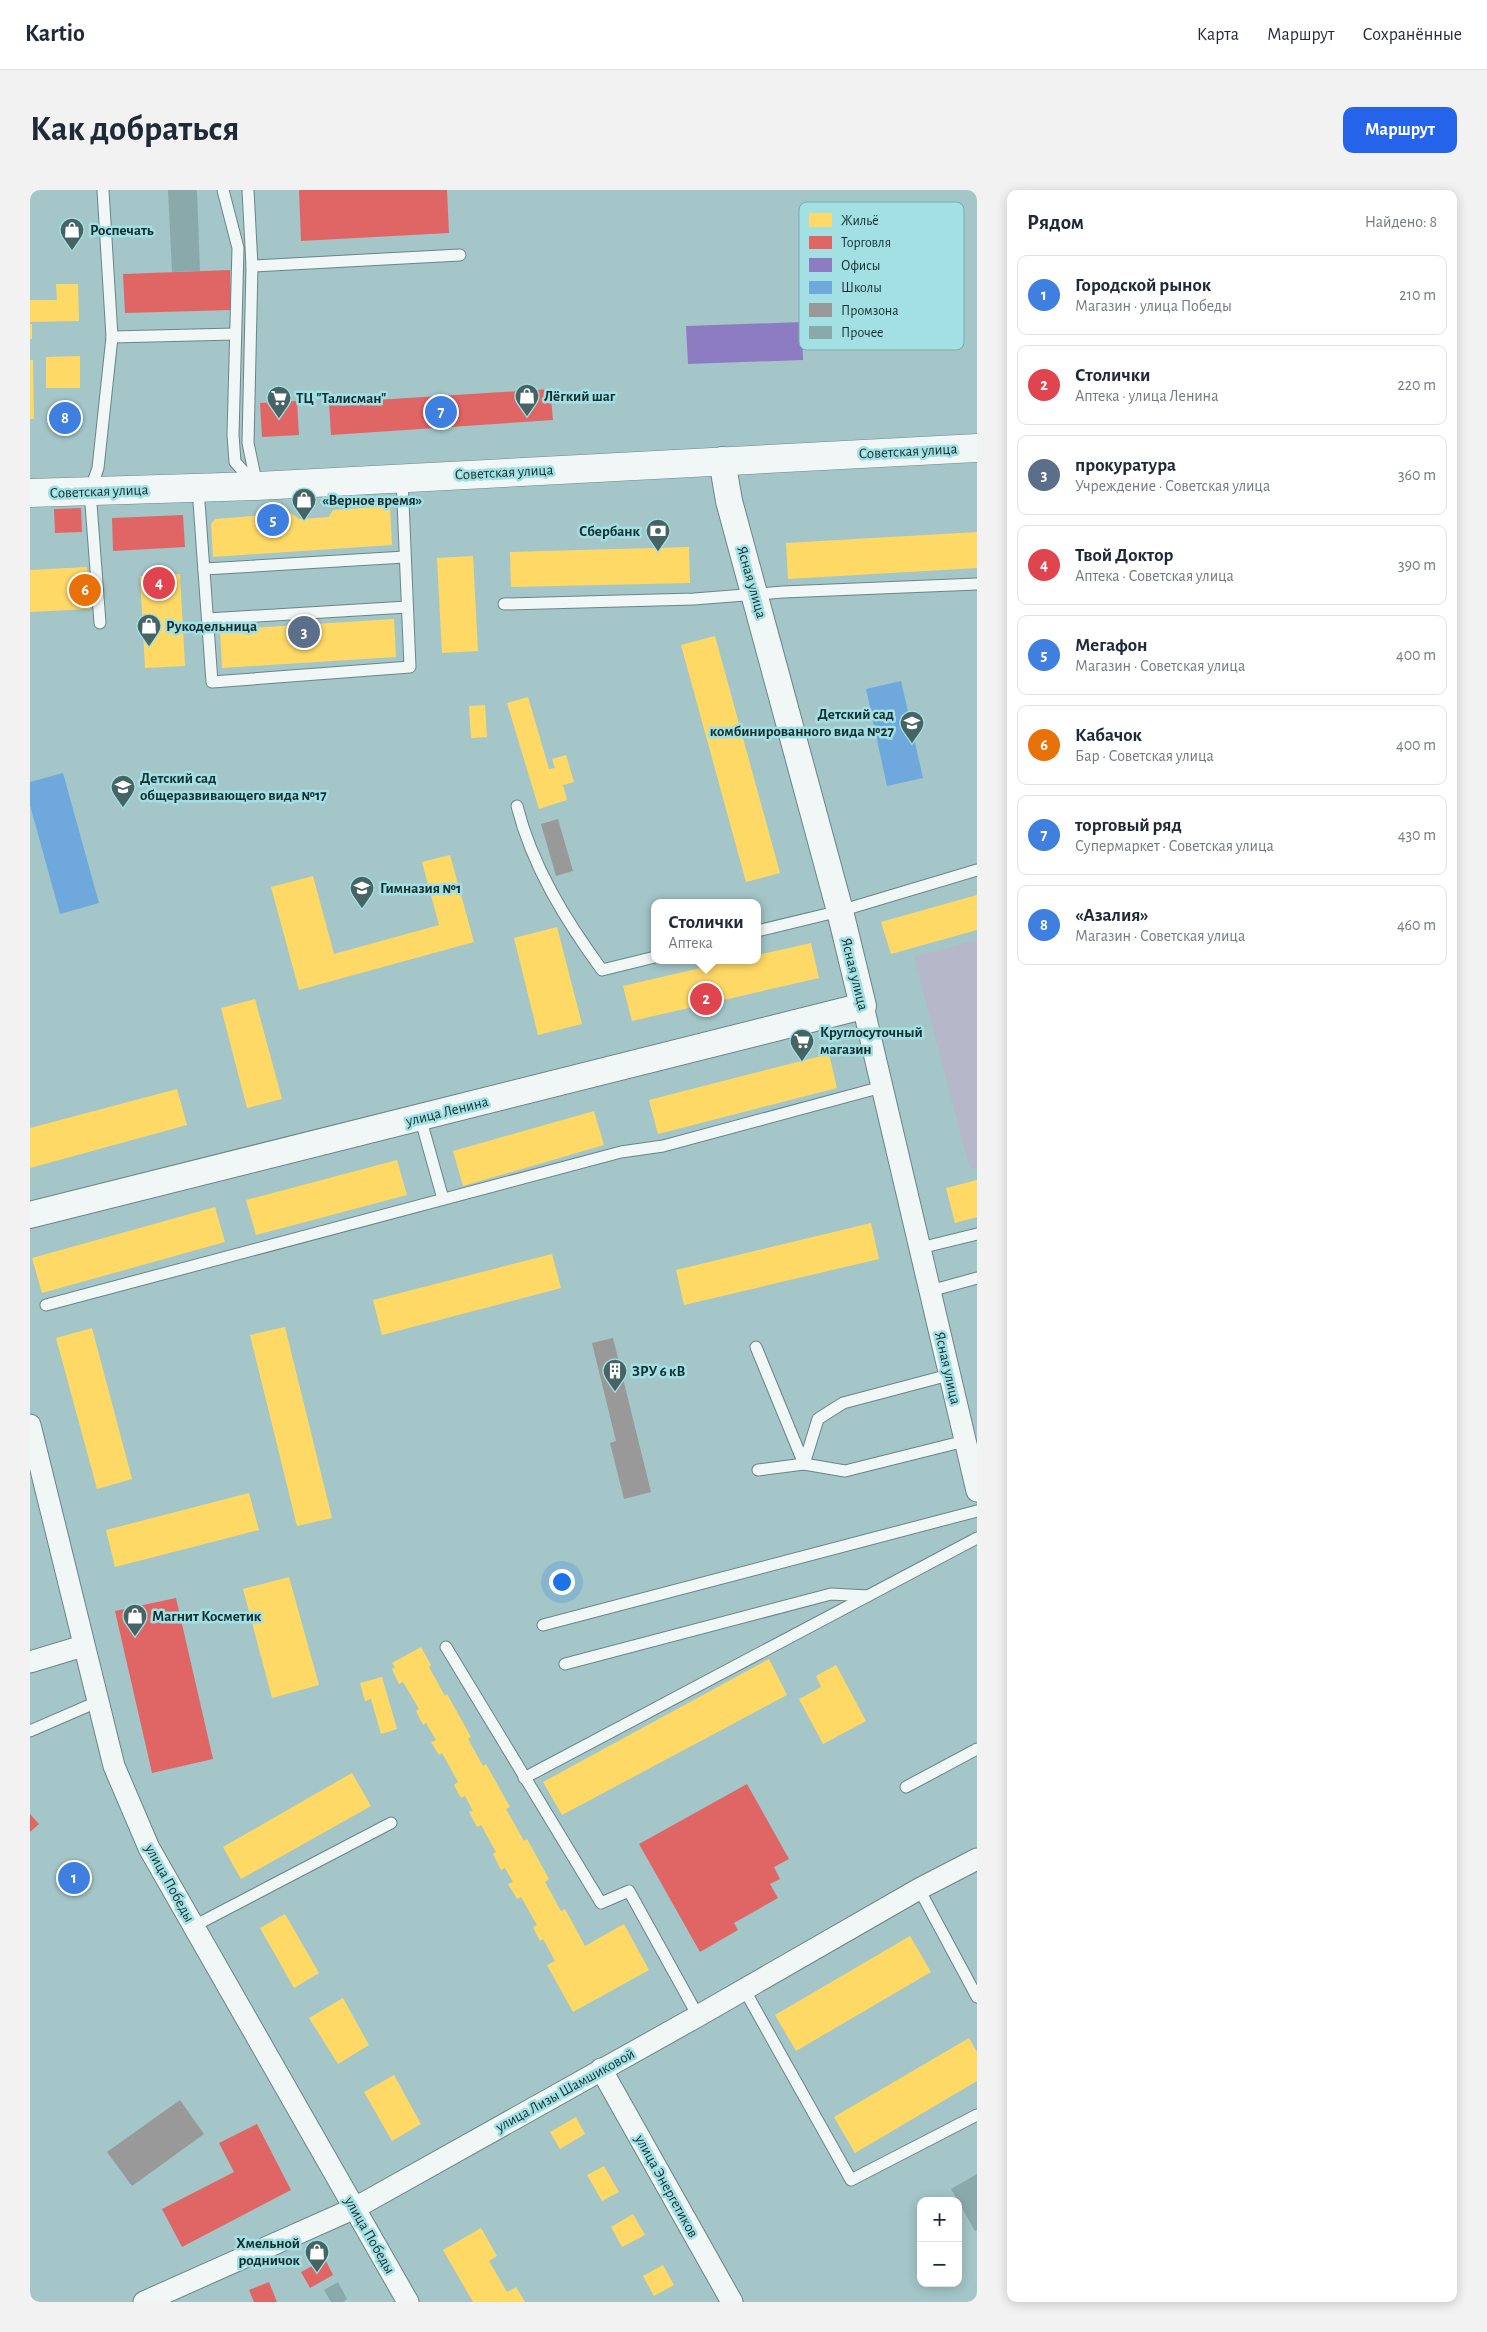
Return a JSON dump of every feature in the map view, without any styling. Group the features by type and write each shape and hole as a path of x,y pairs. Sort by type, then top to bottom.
{"main road":[{"name":"Советская улица","path":"30,493 257,486 977,448"}],"street":[{"name":"Ясная улица","path":"722,460 729,501 840,911 977,1491"},
{"name":"улица Ленина","path":"30,1215 863,1006"},
{"name":"улица Победы","path":"30,1425 114,1766 149,1848 408,2302"},
{"path":"30,1662 83,1646"},
{"name":"улица Лизы Шамшиковой","path":"144,2302 355,2208 698,2016 919,1889 977,1859"},
{"name":"улица Энергетиков","path":"601,2069 732,2302"}],"lane":[{"path":"100,623 90,491 98,468 112,337 103,190"},
{"path":"223,190 238,248 235,334 235,462 257,486"},
{"path":"248,190 252,266 248,443 257,486"},
{"path":"252,266 460,255"},
{"path":"112,337 235,334"},
{"path":"198,488 212,682 410,667 402,478"},
{"path":"204,569 404,557"},
{"path":"504,604 694,599 784,592 977,584"},
{"path":"208,619 407,608"},
{"path":"517,806 524,832 568,924 602,970 651,957"},
{"path":"761,930 840,911 977,870"},
{"path":"46,1305 621,1152 663,1146 882,1087"},
{"path":"420,1118 443,1199"},
{"path":"920,1248 977,1234"},
{"path":"930,1291 977,1278"},
{"path":"756,1347 804,1464"},
{"path":"804,1464 818,1419 844,1402 949,1375"},
{"path":"758,1470 804,1464 845,1471 965,1440"},
{"path":"543,1625 977,1511"},
{"path":"524,1778 977,1538"},
{"path":"565,1664 831,1594 868,1596"},
{"path":"446,1646 601,1903 629,1891 698,2016"},
{"path":"30,1731 97,1702"},
{"path":"906,1787 977,1748"},
{"path":"194,1926 391,1822"},
{"path":"919,1889 977,1997"},
{"path":"744,1989 851,2180 977,2115"}],"shaded area":[{"path":"977,940 977,1167 970,1169 914,957"}],"building: Жильё":[{"path":"56,284 78,284 79,321 30,322 30,300 57,300"},
{"path":"30,324 32,324 32,339 30,339"},
{"path":"80,356 80,388 46,388 46,357"},
{"path":"30,360 33,360 34,419 30,419"},
{"path":"390,506 392,545 213,557 211,524 215,519 291,513 299,519 329,517 333,510"},
{"path":"977,532 977,568 788,579 786,543"},
{"path":"689,547 690,583 511,587 510,552"},
{"path":"473,556 478,651 442,653 437,558"},
{"path":"87,567 90,609 30,612 30,570"},
{"path":"180,574 185,666 145,668 140,576"},
{"path":"394,619 396,657 222,668 220,630"},
{"path":"715,636 780,873 746,882 681,645"},
{"path":"528,697 549,769 555,768 552,759 566,755 574,782 563,785 567,800 539,809 507,703"},
{"path":"485,705 487,737 471,738 469,706"},
{"path":"450,855 474,942 299,990 271,887 313,876 334,954 439,925 422,862"},
{"path":"977,895 977,930 891,954 881,922"},
{"path":"557,927 582,1024 538,1035 514,938"},
{"path":"811,943 819,978 632,1021 623,986 718,964 761,964 761,954"},
{"path":"255,999 282,1099 247,1108 221,1008"},
{"path":"829,1054 837,1088 658,1134 649,1100"},
{"path":"177,1089 187,1125 30,1168 30,1128"},
{"path":"594,1111 604,1145 463,1186 453,1151"},
{"path":"397,1160 407,1195 256,1235 246,1200"},
{"path":"977,1180 977,1217 955,1223 946,1188"},
{"path":"215,1207 225,1242 42,1293 32,1258"},
{"path":"871,1223 879,1259 684,1305 676,1270"},
{"path":"552,1254 561,1288 382,1335 373,1300"},
{"path":"285,1327 332,1518 297,1526 250,1335"},
{"path":"92,1328 132,1479 97,1489 56,1338"},
{"path":"249,1493 259,1530 115,1567 106,1530"},
{"path":"289,1577 319,1685 272,1698 243,1589"},
{"path":"421,1647 431,1665 429,1667 445,1696 447,1694 471,1737 468,1739 483,1766 486,1764 510,1807 506,1809 524,1841 527,1839 549,1879 545,1882 561,1911 565,1909 585,1946 624,1924 649,1970 573,2012 547,1965 555,1961 543,1939 540,1941 533,1927 537,1925 521,1897 517,1899 508,1884 513,1882 505,1868 501,1870 493,1854 496,1852 481,1825 477,1827 469,1812 473,1811 465,1796 461,1798 454,1785 458,1782 442,1753 439,1755 431,1742 436,1740 426,1723 423,1725 416,1711 419,1709 403,1682 399,1684 392,1669 395,1667 392,1663"},
{"path":"769,1659 787,1695 562,1815 543,1782"},
{"path":"836,1665 866,1721 823,1744 799,1699 821,1687 816,1676"},
{"path":"382,1677 397,1729 381,1734 371,1699 365,1701 360,1683"},
{"path":"352,1773 371,1806 241,1879 223,1847"},
{"path":"285,1914 319,1973 294,1988 260,1928"},
{"path":"910,1936 931,1972 796,2051 775,2015"},
{"path":"343,1998 369,2045 338,2064 309,2018"},
{"path":"969,2038 977,2052 977,2081 855,2153 834,2117"},
{"path":"394,2075 421,2124 392,2141 364,2092"},
{"path":"576,2117 585,2134 560,2149 550,2132"},
{"path":"604,2166 619,2192 602,2201 587,2175"},
{"path":"633,2214 645,2235 622,2247 611,2227"},
{"path":"481,2228 497,2256 489,2261 507,2292 516,2287 525,2302 473,2302 443,2250"},
{"path":"663,2265 674,2285 654,2296 643,2276"}],"building: Торговля":[{"path":"299,190 447,190 449,233 301,241"},
{"path":"230,270 231,310 125,313 123,274"},
{"path":"550,389 553,420 331,435 329,403"},
{"name":"ТЦ \"Талисман\"","path":"297,401 299,435 262,437 260,403"},
{"path":"81,508 82,532 55,533 54,509"},
{"path":"183,515 185,547 113,551 112,518"},
{"path":"176,1598 213,1759 152,1773 115,1611"},
{"path":"747,1784 789,1859 774,1867 780,1879 770,1884 778,1898 734,1923 738,1930 700,1952 639,1844"},
{"path":"30,1814 39,1824 30,1832"},
{"path":"257,2124 291,2190 182,2247 162,2209 234,2172 219,2143"},
{"name":"Хмельной родничок","path":"325,2259 333,2275 310,2288 301,2272"},
{"path":"269,2282 277,2302 254,2302 249,2290"}],"building: Офисы":[{"path":"799,322 799,350 803,350 803,360 688,364 686,326"}],"building: Школы":[{"path":"901,681 923,778 887,786 866,689"},
{"path":"63,773 99,903 60,914 30,805 30,782"}],"building: Промзона":[{"path":"558,819 573,871 556,876 541,824"},
{"name":"ЗРУ 6 кВ","path":"613,1338 651,1492 624,1499 610,1443 616,1441 592,1343"},
{"path":"180,2100 204,2134 132,2186 107,2152"}],"building: Прочее":[{"path":"168,190 197,190 200,271 172,272"},
{"path":"977,2174 977,2230 975,2231 962,2208 962,2197 956,2197 951,2189"},
{"path":"338,2282 347,2299 343,2302 331,2302 324,2290"}],"place":[{"name":"Роспечать","path":"72,251"},
{"name":"торговый ряд","path":"441,412"},
{"name":"Лёгкий шаг","path":"527,417"},
{"name":"«Азалия»","path":"65,418"},
{"name":"ТЦ \"Талисман\"","path":"279,419"},
{"name":"Мегафон","path":"273,520"},
{"name":"«Верное время»","path":"304,521"},
{"name":"Сбербанк","path":"658,552"},
{"name":"Твой Доктор","path":"159,583"},
{"name":"Кабачок","path":"85,590"},
{"name":"прокуратура","path":"304,632"},
{"name":"Рукодельница","path":"149,647"},
{"name":"Детский сад комбинированного вида №27","path":"912,744"},
{"name":"Детский сад общеразвивающего вида №17","path":"123,808"},
{"name":"Гимназия №1","path":"362,909"},
{"name":"Столички","path":"706,999"},
{"name":"Круглосуточный магазин","path":"802,1062"},
{"name":"ЗРУ 6 кВ","path":"615,1392"},
{"name":"Магнит Косметик","path":"135,1637"},
{"name":"Городской рынок","path":"74,1878"},
{"name":"Хмельной родничок","path":"317,2273"}]}
